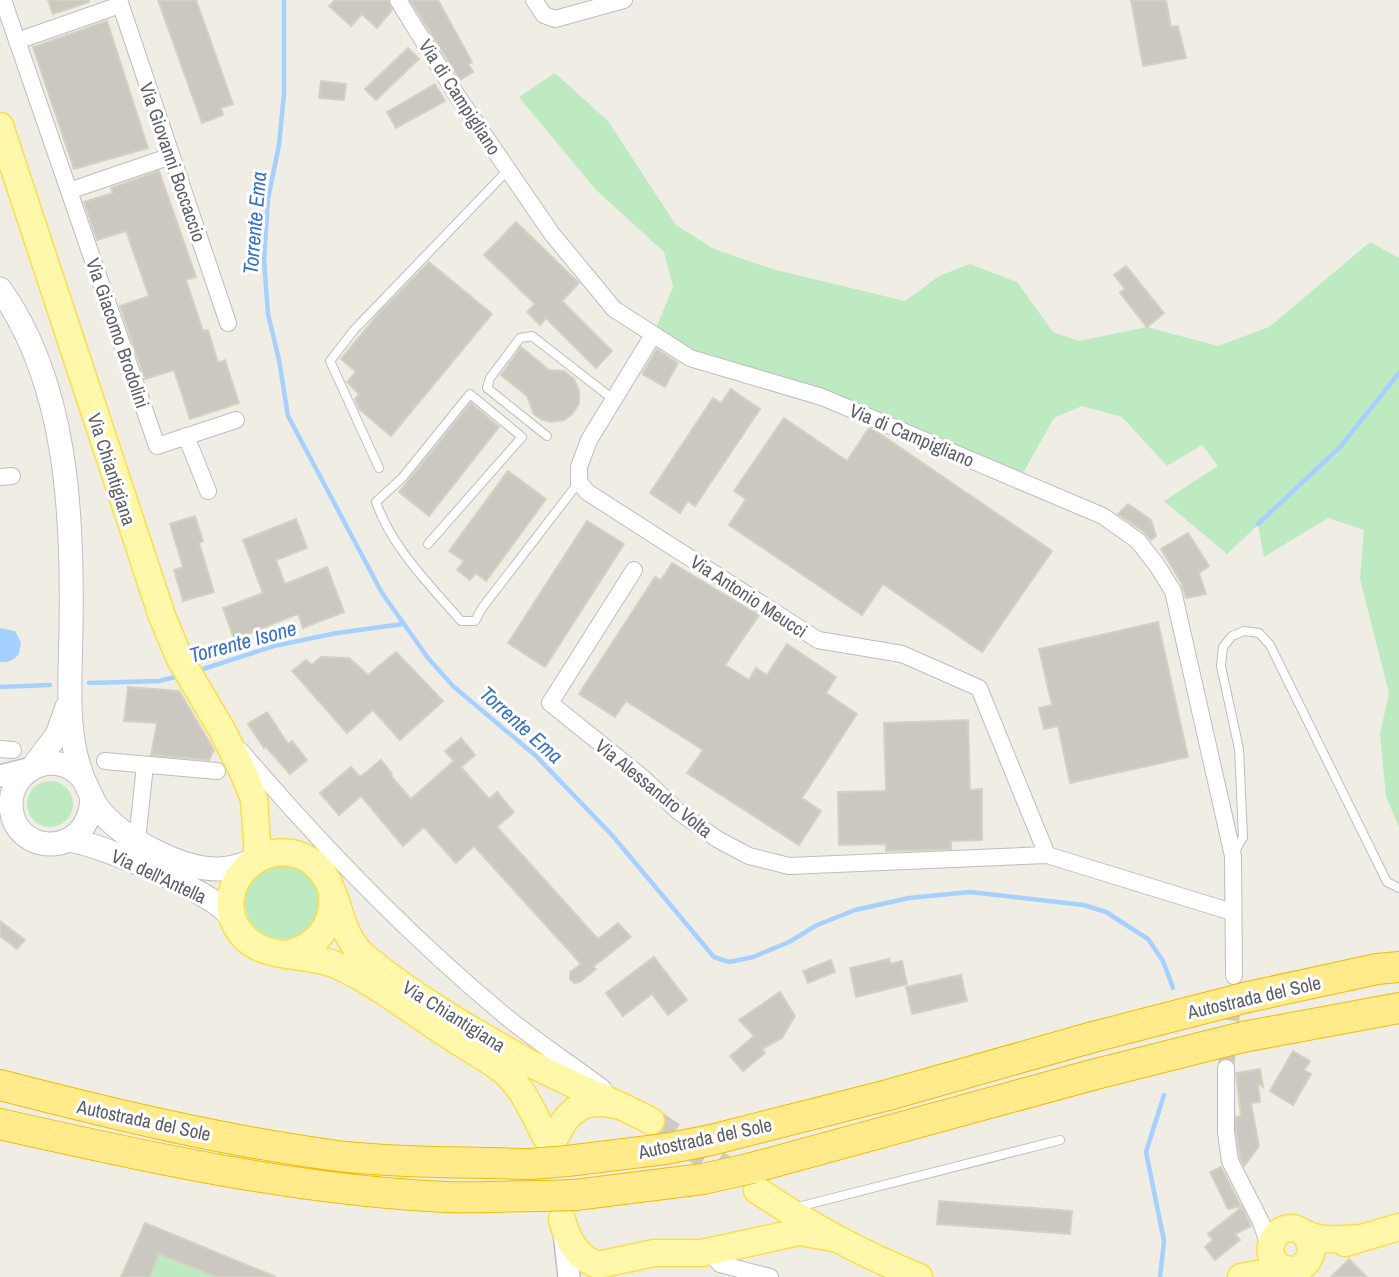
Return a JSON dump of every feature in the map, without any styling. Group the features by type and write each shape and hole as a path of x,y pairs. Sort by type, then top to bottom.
{"highway":[{"name":"Autostrada del Sole","path":"0,1085 128,1119 328,1154 442,1162 530,1164 556,1144 665,1149 712,1140 888,1095 1093,1037 1241,987 1399,967"},
{"name":"Autostrada del Sole","path":"0,1124 123,1152 283,1180 446,1197 541,1196 569,1207 704,1179 754,1183 1092,1075 1243,1037 1399,1008"}],"main road":[{"name":"Via Chiantigiana","path":"0,127 162,616 182,664 220,726 254,799 296,854 312,862 326,877 347,937 363,956 436,1007 522,1059 651,1122"},
{"path":"0,289 26,331 44,381 64,454 72,559 70,700 78,766 88,788 88,822 83,830 69,840"},
{"path":"32,768 57,735 70,700"},
{"name":"Via dell'Antella","path":"237,929 230,915 219,906 171,878 87,843 69,840 51,844 34,840 20,829 6,807 13,789 23,775 32,768 56,763 71,768 88,788 106,817 137,841 170,858 202,868 222,870 256,859"},
{"name":"Via Chiantigiana","path":"254,799 256,859"},
{"path":"237,929 231,909 233,890 242,872 256,859 275,853 296,854"},
{"path":"286,954 312,944 326,928 333,906 326,877"},
{"name":"Via Chiantigiana","path":"237,929 256,947 269,953 321,960 353,973 484,1057 517,1086 556,1144"},
{"name":"Via Chiantigiana","path":"556,1144 565,1119 581,1106 599,1101 623,1106"},
{"path":"754,1183 833,1238 919,1277"},
{"path":"722,1250 751,1234 761,1220 761,1204 754,1183"},
{"path":"569,1207 573,1246 582,1258 605,1264 654,1253 687,1254 722,1250 799,1232 833,1238"},
{"path":"1245,1276 1289,1250 1339,1239 1360,1238 1399,1227"}],"street":[{"name":"Via Giacomo Brodolini","path":"3,0 156,446 236,420"},
{"name":"Via di Campigliano","path":"398,0 456,93 552,234 614,309 690,358 822,397 1103,516 1138,541 1173,591 1233,856 1232,912 1241,987"},
{"path":"534,0 544,15 555,19 624,0"},
{"path":"17,41 120,3"},
{"name":"Via Giovanni Boccaccio","path":"120,3 228,323"},
{"path":"69,191 172,156"},
{"path":"579,482 579,467 589,440 653,335"},
{"path":"187,436 208,491"},
{"name":"Via Antonio Meucci","path":"579,482 587,492 818,640 902,654 979,688 1047,855"},
{"name":"Via Alessandro Volta","path":"634,570 550,703 642,777 679,812 717,839 749,856 789,866 1047,855"},
{"path":"220,726 294,813 359,880 498,1010 623,1106"},
{"path":"105,761 217,771"},
{"path":"137,841 145,765"},
{"name":"Via dell'Antella","path":"0,776 32,768"},
{"path":"1047,855 1232,912"},
{"path":"326,877 341,873 359,880"},
{"path":"1226,1068 1226,1132 1230,1161 1289,1250"},
{"path":"569,1207 569,1277"},
{"path":"722,1250 714,1257 720,1264 770,1277"},
{"path":"607,1277 635,1257"}],"lane":[{"path":"379,468 330,361 354,330 508,170"},
{"path":"547,436 487,388 489,378 520,338 532,336 614,400"},
{"path":"428,544 522,437 470,394 402,478 376,502 384,525 423,577 461,621 475,621 482,608 579,482"},
{"path":"1233,856 1243,838 1239,749 1233,710 1221,666 1223,647 1232,636 1244,631 1259,633 1270,645 1387,882 1399,888"},
{"path":"788,1209 1059,1140"}],"green space":[{"path":"555,73 608,121 676,225 714,249 772,269 905,301 939,276 970,264 1017,282 1053,332 1079,341 1147,327 1218,346 1269,327 1370,242 1399,258 1399,827 1386,797 1380,734 1389,693 1360,579 1364,530 1328,518 1264,557 1258,525 1227,554 1164,501 1218,466 1202,445 1167,466 1122,417 1082,406 1054,418 1019,480 822,397 690,358 653,335 673,287 664,252 595,189 519,97"},
{"path":"50,781 66,788 73,804 66,820 50,827 34,820 27,804 34,788"},
{"path":"275,865 289,865 303,871 313,881 319,902 313,923 303,933 289,939 275,939 261,933 251,923 245,909 245,895 251,881 261,871"},
{"path":"145,1223 276,1277 121,1277"}],"water":[{"path":"0,628 15,631 21,642 19,654 13,659 0,662"}],"building":[{"path":"48,0 89,0 89,2 53,14"},
{"path":"158,0 196,0 233,104 221,108 223,115 202,123"},
{"path":"335,0 388,0 392,10 377,28 362,14 351,26 329,6"},
{"path":"410,0 438,0 472,62 468,64 473,72 460,80"},
{"path":"1131,0 1166,0 1171,27 1178,26 1186,58 1143,66"},
{"path":"107,21 148,148 74,169 33,47"},
{"path":"408,48 419,59 376,100 365,89"},
{"path":"321,81 346,84 344,100 319,98"},
{"path":"435,84 445,101 396,128 387,112"},
{"path":"159,171 196,277 186,280 203,331 208,330 218,363 225,360 239,403 190,419 174,370 145,379 127,327 120,306 149,296 126,231 97,240 84,202 113,193 111,188"},
{"path":"516,222 579,283 562,301 612,351 596,368 546,318 540,325 527,312 535,304 484,255"},
{"path":"429,262 492,314 391,436 359,409 355,399 359,394 347,382 356,372 341,359 380,312"},
{"path":"1126,266 1164,313 1147,327 1120,293 1125,289 1114,275"},
{"path":"521,347 549,370 564,371 574,379 579,391 579,404 564,420 552,422 534,414 527,396 501,375"},
{"path":"657,349 678,363 665,387 642,374"},
{"path":"731,389 760,409 695,506 688,501 680,513 650,493 713,398 721,403"},
{"path":"471,403 499,427 429,516 399,492"},
{"path":"784,418 847,461 869,428 874,430 1052,551 982,652 883,584 862,615 729,525 746,499 734,491"},
{"path":"508,471 546,499 486,581 476,573 470,580 457,570 464,561 449,551"},
{"path":"1128,504 1151,520 1156,536 1151,540 1118,514"},
{"path":"195,516 203,541 199,543 214,592 183,601 174,570 183,567 170,524"},
{"path":"296,519 307,548 276,560 285,584 327,567 344,612 303,628 298,614 234,639 223,608 263,593 243,540"},
{"path":"587,521 624,544 545,667 508,643"},
{"path":"1188,533 1209,566 1199,573 1206,594 1186,598 1182,584 1161,549"},
{"path":"672,563 759,615 725,665 749,680 756,668 767,675 787,644 836,677 826,693 857,714 802,798 821,811 799,845 687,773 703,750 626,701 615,717 579,694 655,577 661,580"},
{"path":"1158,622 1188,757 1070,783 1058,726 1044,729 1039,708 1052,705 1039,649"},
{"path":"396,652 443,701 400,740 373,710 347,733 292,671 306,660 312,665 321,657 349,658 368,675"},
{"path":"128,687 179,691 214,750 209,760 151,755 157,723 124,721"},
{"path":"267,712 288,744 292,741 307,760 290,774 266,747 264,748 248,724"},
{"path":"968,720 970,790 982,789 982,840 951,841 951,849 886,851 886,844 839,845 838,792 886,791 884,723"},
{"path":"461,738 475,755 461,767 489,799 497,792 514,812 497,827 598,939 618,923 631,937 593,967 596,969 580,982 574,983 570,979 570,972 581,964 474,846 456,863 424,827 403,846 361,796 339,815 320,793 351,767 360,777 381,760 411,799 454,761 445,751"},
{"path":"0,921 25,940 17,949 0,936"},
{"path":"654,957 687,1000 668,1015 652,994 623,1016 606,993"},
{"path":"889,959 890,964 902,961 907,984 856,997 850,968"},
{"path":"831,960 835,972 808,983 803,971"},
{"path":"961,975 967,1001 912,1014 906,987"},
{"path":"780,992 795,1016 782,1038 762,1049 765,1053 743,1071 730,1056 754,1036 739,1020"},
{"path":"1293,1051 1310,1061 1304,1070 1311,1074 1293,1105 1270,1091"},
{"path":"1260,1069 1263,1087 1258,1084 1260,1102 1251,1103 1259,1146 1244,1166 1240,1158 1236,1131 1236,1117 1241,1116 1236,1073"},
{"path":"1221,1167 1241,1206 1228,1209 1210,1172"},
{"path":"939,1201 1072,1211 1070,1234 937,1224"},
{"path":"1242,1207 1251,1226 1235,1234 1240,1240 1215,1260 1205,1247 1213,1240 1208,1234"},
{"path":"145,1223 276,1277 217,1277 159,1254 150,1277 121,1277"},
{"path":"1349,1259 1367,1277 1331,1277"}],"waterway":[{"name":"Torrente Ema","path":"284,0 284,94 279,145 268,199 264,260 268,314 288,416 382,593 428,658 453,686 536,756 611,834 714,957 729,962 753,957 789,942 817,925 855,910 909,898 970,892 1084,905 1106,912 1148,939 1163,961 1173,988"},
{"path":"1258,524 1340,447 1399,373"},
{"name":"Torrente Isone","path":"197,671 274,646 337,633 403,624"},
{"name":"Torrente Isone","path":"89,683 159,681 179,676"},
{"name":"Torrente Isone","path":"0,687 50,685"},
{"name":"Torrente Ema","path":"1160,1277 1164,1241 1146,1152 1164,1095"}],"tunnel":[{"path":"1226,1068 1234,996"},
{"path":"651,1121 744,1181"}]}
